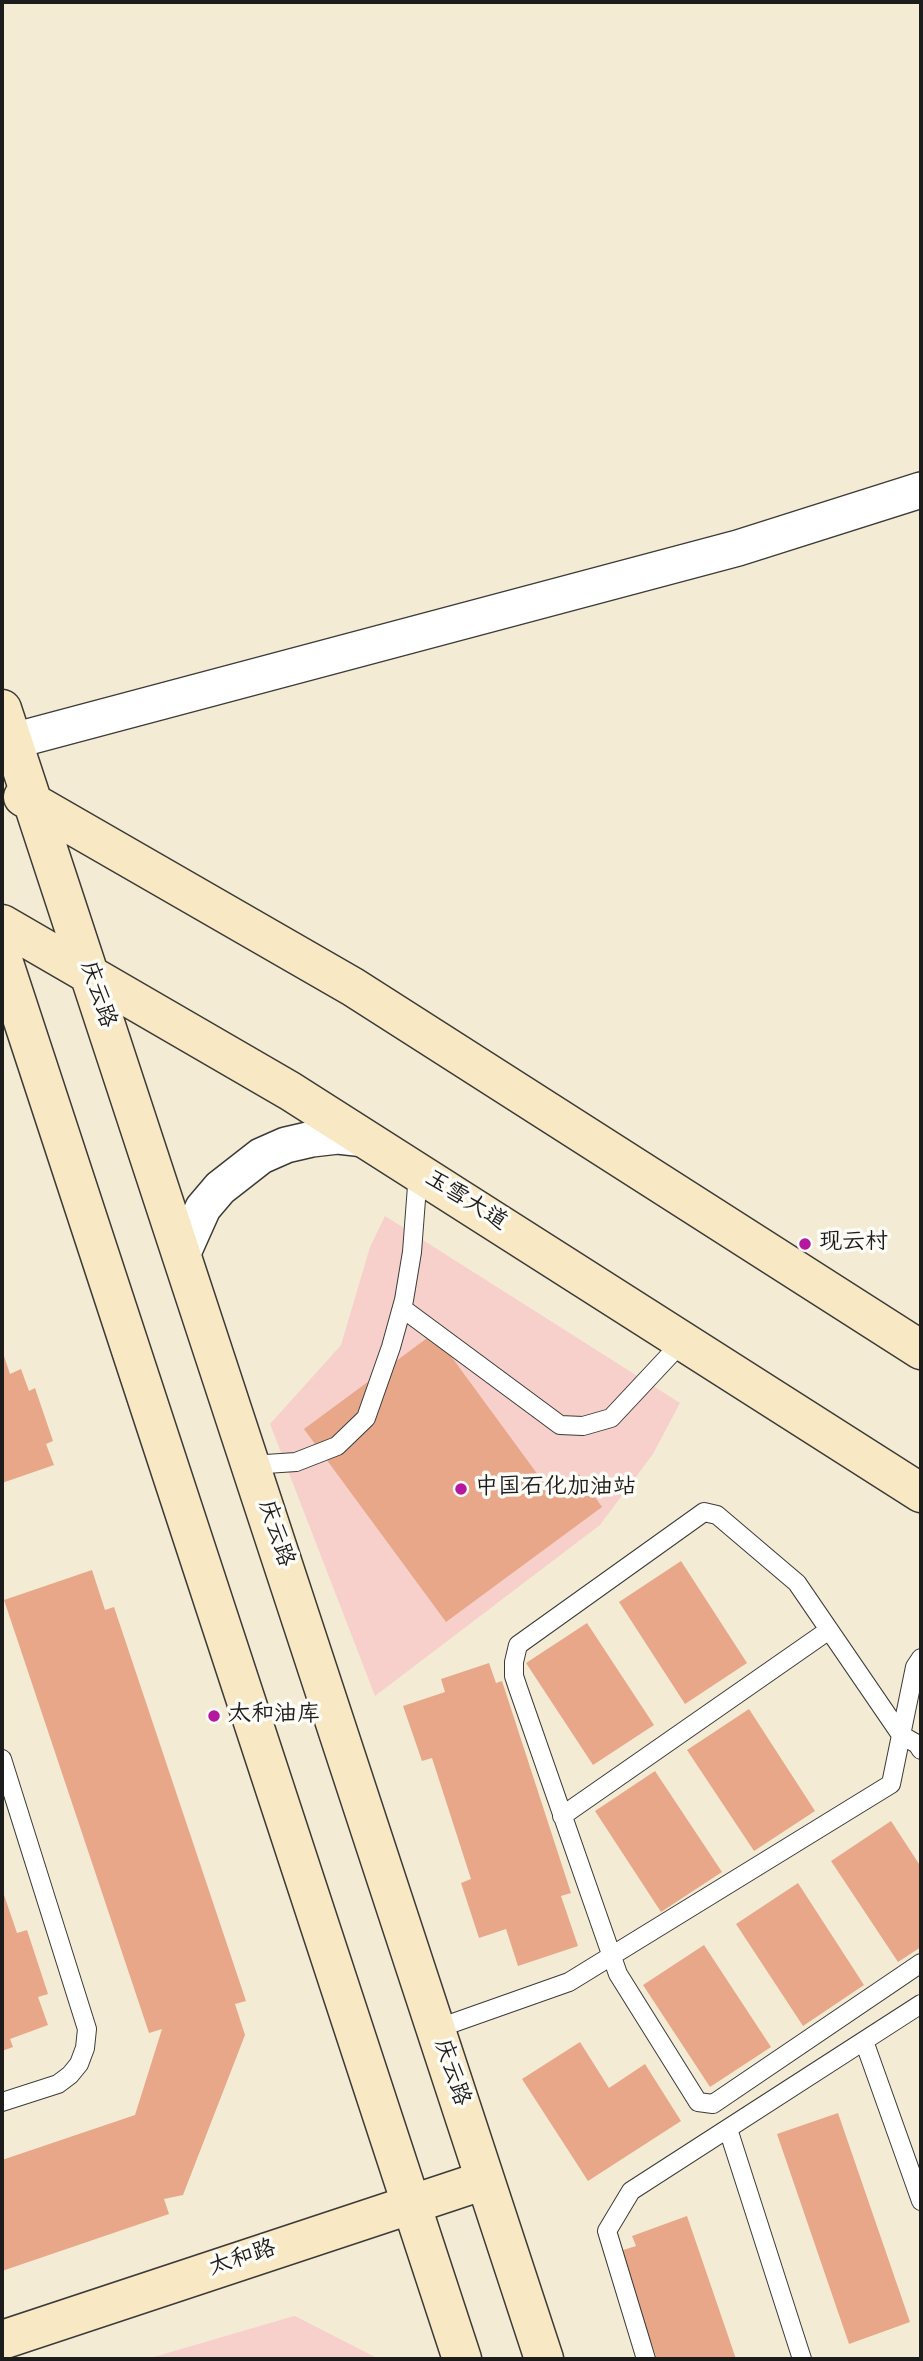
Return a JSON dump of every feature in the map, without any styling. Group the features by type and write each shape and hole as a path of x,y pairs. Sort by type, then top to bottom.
{"main road":[{"name":"庆云路","path":"7,725 17,794 89,974 544,2359"},
{"path":"17,794 353,987 921,1350"},
{"name":"玉雪大道","path":"2,923 290,1091 921,1493"},
{"path":"2,957 462,2359"},
{"name":"太和路","path":"2,2340 485,2180"}],"street":[{"path":"7,725 738,548 921,491"},
{"path":"182,1255 204,1208 220,1188 261,1156 286,1145 312,1139 338,1136 365,1139"}],"lane":[{"path":"251,1465 296,1462 337,1446 366,1418 380,1383 402,1308 412,1252 418,1173"},
{"path":"402,1308 560,1425 583,1426 611,1418 683,1341"},
{"path":"921,1750 917,1744 901,1735 797,1583 717,1515 705,1512 518,1646 514,1676 618,1974 698,2102 713,2104 921,1963"},
{"path":"562,1816 829,1630"},
{"path":"436,2029 569,1982 891,1784 915,1667 921,1658"},
{"path":"2,1759 87,2029 85,2048 79,2064 70,2075 58,2084 2,2102"},
{"path":"646,2359 607,2231 631,2191 921,2004"},
{"path":"864,2040 921,2201"},
{"path":"728,2129 802,2359"}],"shaded area":[{"name":"中国石化加油站","path":"385,1216 680,1403 653,1454 600,1525 375,1696 270,1424 341,1345 370,1247"},
{"path":"294,2316 379,2359 147,2359"}],"building":[{"path":"434,1333 552,1494 579,1474 602,1507 446,1622 304,1429"},
{"path":"2,1350 10,1374 21,1369 29,1391 35,1388 53,1441 46,1444 54,1465 2,1483"},
{"path":"681,1561 747,1663 685,1704 619,1602"},
{"path":"92,1570 105,1610 114,1607 246,2001 235,2004 245,2035 183,2195 164,2199 169,2214 2,2271 2,2160 135,2115 162,2029 149,2033 4,1600"},
{"path":"587,1623 654,1725 593,1765 526,1663"},
{"path":"489,1663 496,1683 502,1681 571,1893 561,1896 578,1946 518,1966 506,1929 479,1938 461,1883 471,1879 432,1758 422,1761 403,1706 445,1692 441,1679"},
{"path":"749,1709 815,1811 754,1851 687,1750"},
{"path":"655,1771 722,1872 661,1912 595,1811"},
{"path":"891,1821 921,1867 921,1947 898,1962 831,1861"},
{"path":"798,1883 864,1985 803,2026 736,1924"},
{"path":"2,1889 17,1933 27,1930 48,1994 38,1997 48,2025 10,2039 13,2047 2,2051"},
{"path":"704,1945 771,2047 710,2087 643,1985"},
{"path":"580,2042 609,2088 645,2064 681,2121 588,2181 522,2079"},
{"path":"838,2113 910,2322 849,2344 777,2134"},
{"path":"687,2216 736,2359 657,2359 620,2251 636,2246 632,2236"}],"place":[{"name":"现云村","path":"805,1244"},
{"name":"中国石化加油站","path":"461,1489"},
{"name":"太和油库","path":"214,1716"}]}
